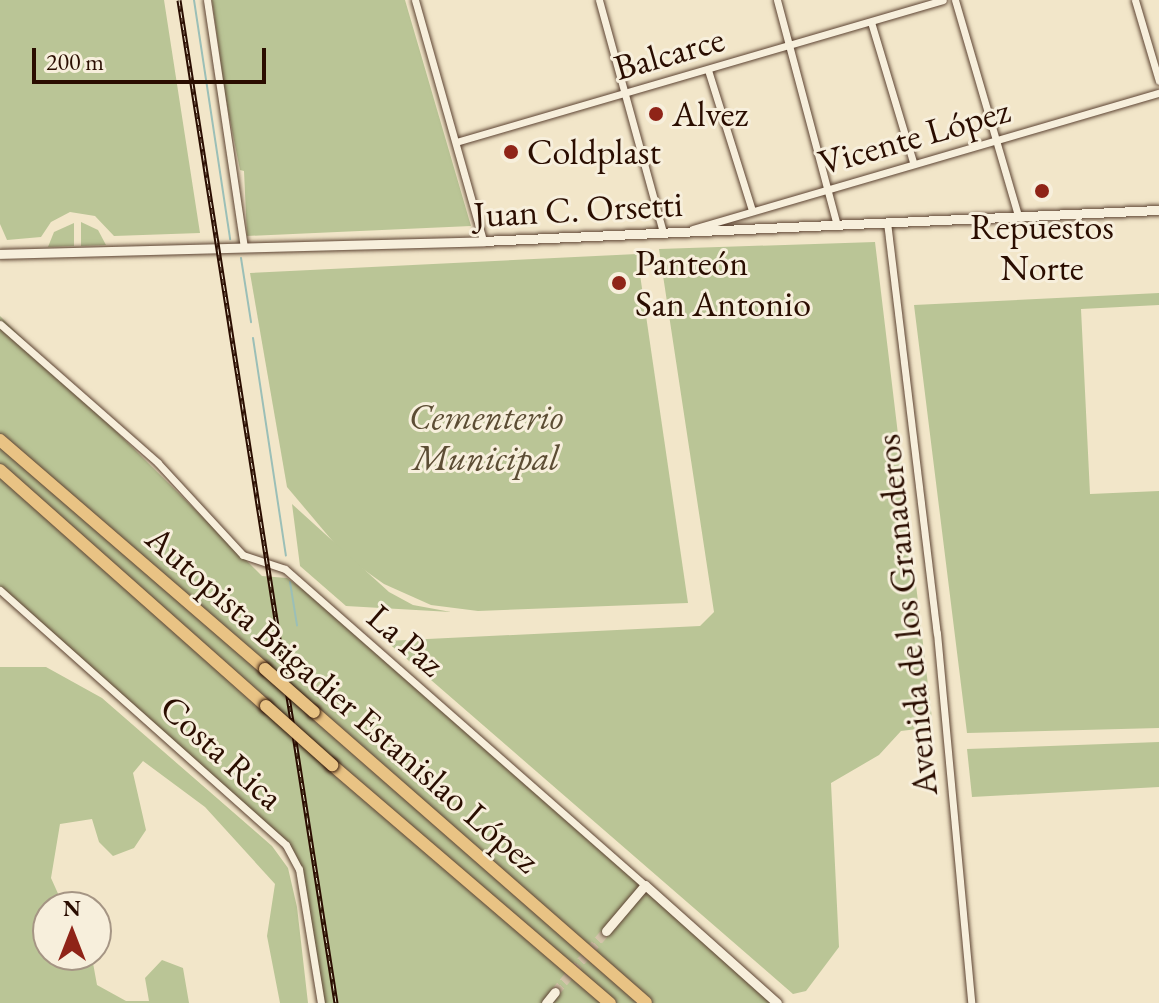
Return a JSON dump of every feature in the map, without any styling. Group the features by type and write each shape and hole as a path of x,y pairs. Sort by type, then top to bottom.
{"highway":[{"name":"Autopista Brigadier Estanislao López","path":"0,440 646,1003"},
{"name":"Autopista Brigadier Estanislao López","path":"0,470 332,765 610,1003"}],"street":[{"path":"207,0 244,247"},
{"path":"415,0 483,241"},
{"path":"599,0 663,233"},
{"path":"777,0 837,225"},
{"name":"Balcarce","path":"456,142 943,0"},
{"path":"955,0 1018,216"},
{"path":"1135,0 1159,81"},
{"path":"871,22 913,162"},
{"path":"708,70 752,210"},
{"name":"Vicente López","path":"685,232 913,162 1159,93"},
{"name":"Juan C. Orsetti","path":"0,254 483,241 1159,210"},
{"name":"Avenida de los Granaderos","path":"887,222 937,633 971,1003"},
{"name":"La Paz","path":"0,324 158,463 243,555 286,570 777,1003"},
{"name":"Costa Rica","path":"0,590 286,845 299,869 321,1003"},
{"path":"606,931 645,885"},
{"path":"546,1003 555,992"}],"green space":[{"path":"0,0 164,0 200,233 114,236 95,216 70,212 51,222 41,237 7,240 0,224"},
{"path":"212,0 405,0 471,226 247,236 244,171 240,170 226,100"},
{"path":"81,222 98,230 106,245 81,246"},
{"path":"74,223 74,246 48,247 54,232"},
{"path":"875,242 933,727 901,731 879,755 831,783 839,947 806,991 793,994 386,641 700,626 714,612 659,249"},
{"name":"Cementerio Municipal","path":"637,254 688,603 478,611 431,605 384,584 346,557 287,487 250,273"},
{"path":"1159,293 1159,305 1081,309 1090,494 1159,491 1159,728 967,733 914,305"},
{"path":"0,316 262,576 287,578 314,597 777,1003 321,1003 294,855 0,590"},
{"path":"292,504 389,592 413,605 451,612 346,606 300,566"},
{"path":"0,667 46,667 102,698 272,846 288,868 297,907 308,1003 280,1003 267,936 275,884 205,807 143,761 133,773 146,830 134,848 113,856 99,842 92,819 60,824 51,878 57,891 32,891 32,971 94,971 97,985 126,1001 149,1001 145,978 162,960 183,968 189,1003 0,1003"},
{"path":"1159,742 1159,787 972,797 967,749"}],"waterway":[{"path":"194,0 230,239"},
{"path":"241,258 251,322"},
{"path":"253,338 286,556"},
{"path":"290,582 297,625"}],"tunnel":[{"path":"555,992 606,931"}],"railway":[{"path":"179,0 336,1003"}],"place":[{"name":"Alvez","path":"656,114"},
{"name":"Coldplast","path":"511,152"},
{"name":"Repuestos Norte","path":"1042,191"},
{"name":"Panteón San Antonio","path":"619,283"}]}
